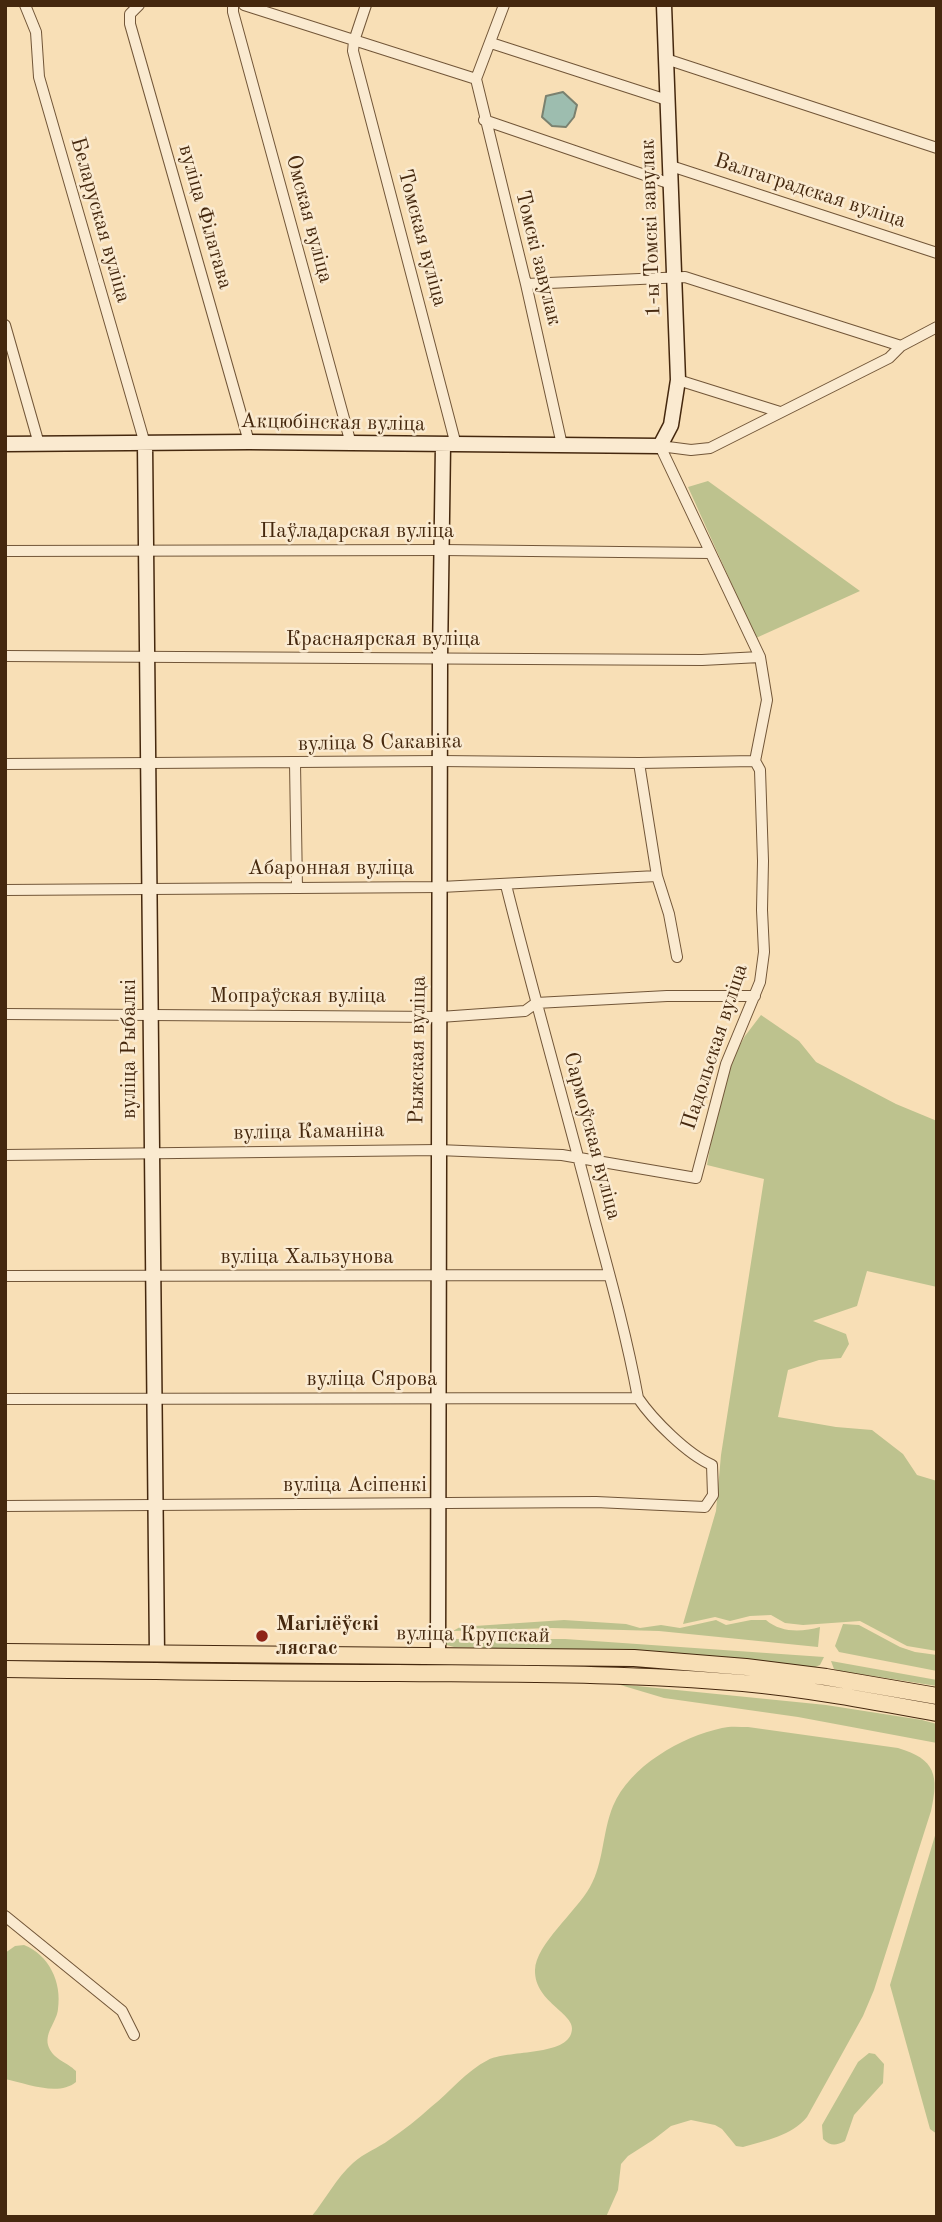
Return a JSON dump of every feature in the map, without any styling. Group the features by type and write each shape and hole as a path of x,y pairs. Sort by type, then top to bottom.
{"main road":[{"name":"вуліца Крупскай","path":"5,1652 634,1658 825,1676 937,1696"},
{"name":"вуліца Крупскай","path":"5,1669 482,1672 635,1676 744,1683 823,1693 937,1713"}],"street":[{"name":"Беларуская вуліца","path":"25,5 36,32 39,77 145,444"},
{"name":"вуліца Філатава","path":"139,5 130,15 130,24 249,442"},
{"name":"Омская вуліца","path":"233,5 351,444"},
{"path":"244,5 476,79 504,5"},
{"path":"354,41 366,5"},
{"name":"1-ы Томскі завулак","path":"660,446 671,425 677,380 664,5"},
{"name":"Томская вуліца","path":"354,41 356,64 450,445"},
{"path":"491,43 667,100"},
{"path":"666,59 937,148"},
{"name":"Томскі завулак","path":"476,79 562,445"},
{"path":"484,120 671,184"},
{"name":"Валгаградская вуліца","path":"671,166 937,253"},
{"path":"526,284 685,277 901,346"},
{"path":"5,325 40,444"},
{"path":"660,446 691,450 710,448 889,358 901,346 937,327"},
{"path":"677,380 780,412"},
{"name":"Акцюбінская вуліца","path":"5,444 249,442 660,446"},
{"name":"вуліца Рыбалкі","path":"145,444 157,1654"},
{"name":"Рыжская вуліца","path":"438,1655 440,658 442,550 450,445"},
{"path":"660,446 760,657 766,700 755,761"},
{"name":"Паўладарская вуліца","path":"5,551 442,550 710,553"},
{"name":"Краснаярская вуліца","path":"5,656 702,660 760,657"},
{"name":"вуліца 8 Сакавіка","path":"5,764 755,761"},
{"name":"Падольская вуліца","path":"696,1178 726,1064 760,982 764,952 764,861 760,770 755,761"},
{"path":"295,763 297,888"},
{"path":"639,763 657,876 669,914 677,957"},
{"name":"Абаронная вуліца","path":"5,890 441,887 657,876"},
{"name":"Сармоўская вуліца","path":"506,885 631,1361 638,1398"},
{"name":"Мопраўская вуліца","path":"5,1014 440,1017 525,1011 536,1003 667,996 755,996"},
{"name":"вуліца Каманіна","path":"5,1155 438,1150 562,1155 696,1178"},
{"name":"вуліца Хальзунова","path":"5,1276 609,1276"},
{"name":"вуліца Сярова","path":"5,1399 638,1398"},
{"name":"вуліца Асіпенкі","path":"5,1506 596,1502 705,1507 713,1495 712,1465 701,1460 648,1413 638,1398"},
{"path":"5,1916 122,2011 134,2035"}],"green space":[{"path":"708,481 860,591 756,638 688,487"},
{"path":"761,1015 799,1041 816,1062 896,1104 937,1121 937,1287 867,1271 857,1306 813,1321 846,1334 849,1344 841,1358 819,1360 788,1370 778,1417 872,1430 903,1454 917,1475 937,1481 937,1651 907,1646 860,1621 803,1625 785,1623 771,1615 730,1621 715,1617 683,1624 716,1511 721,1455 764,1179 707,1165 723,1075 745,1036"},
{"path":"564,1620 626,1624 640,1628 661,1625 680,1628 716,1620 726,1625 766,1620 778,1627 792,1630 820,1627 818,1647 659,1631 552,1628 453,1631 460,1627"},
{"path":"843,1624 859,1625 900,1647 937,1655 937,1671 839,1652 835,1646"},
{"path":"442,1639 565,1639 824,1657 820,1665 813,1668 640,1653 454,1647 443,1644"},
{"path":"831,1661 937,1680 937,1686 840,1671 834,1669"},
{"path":"617,1684 826,1705 922,1720 937,1724 937,1743 798,1717 664,1698"},
{"path":"748,1727 898,1748 911,1752 927,1764 934,1779 931,1811 874,1990 863,2016 807,2117 786,2133 743,2147 736,2146 722,2129 715,2125 691,2120 671,2126 628,2156 621,2164 618,2190 606,2217 311,2217 341,2175 353,2163 411,2124 480,2065 497,2057 546,2049 566,2041 572,2027 569,2020 541,1992 535,1970 537,1960 549,1939 584,1897 595,1877 609,1816 621,1792 644,1766 674,1746 706,1732"},
{"path":"937,1829 937,2134 930,2129 890,1985"},
{"path":"24,1945 40,1955 56,1980 58,2009 48,2036 48,2045 56,2057 76,2071 76,2082 69,2086 51,2089 5,2079 5,1953 15,1946"},
{"path":"869,2053 875,2054 884,2064 883,2083 854,2115 845,2141 828,2143 823,2139 822,2125 858,2062"}],"shaded area":[{"path":"563,92 577,105 574,117 566,127 552,126 542,117 546,96"}],"place":[{"name":"Магілёўскі лясгас","path":"262,1636"}]}
